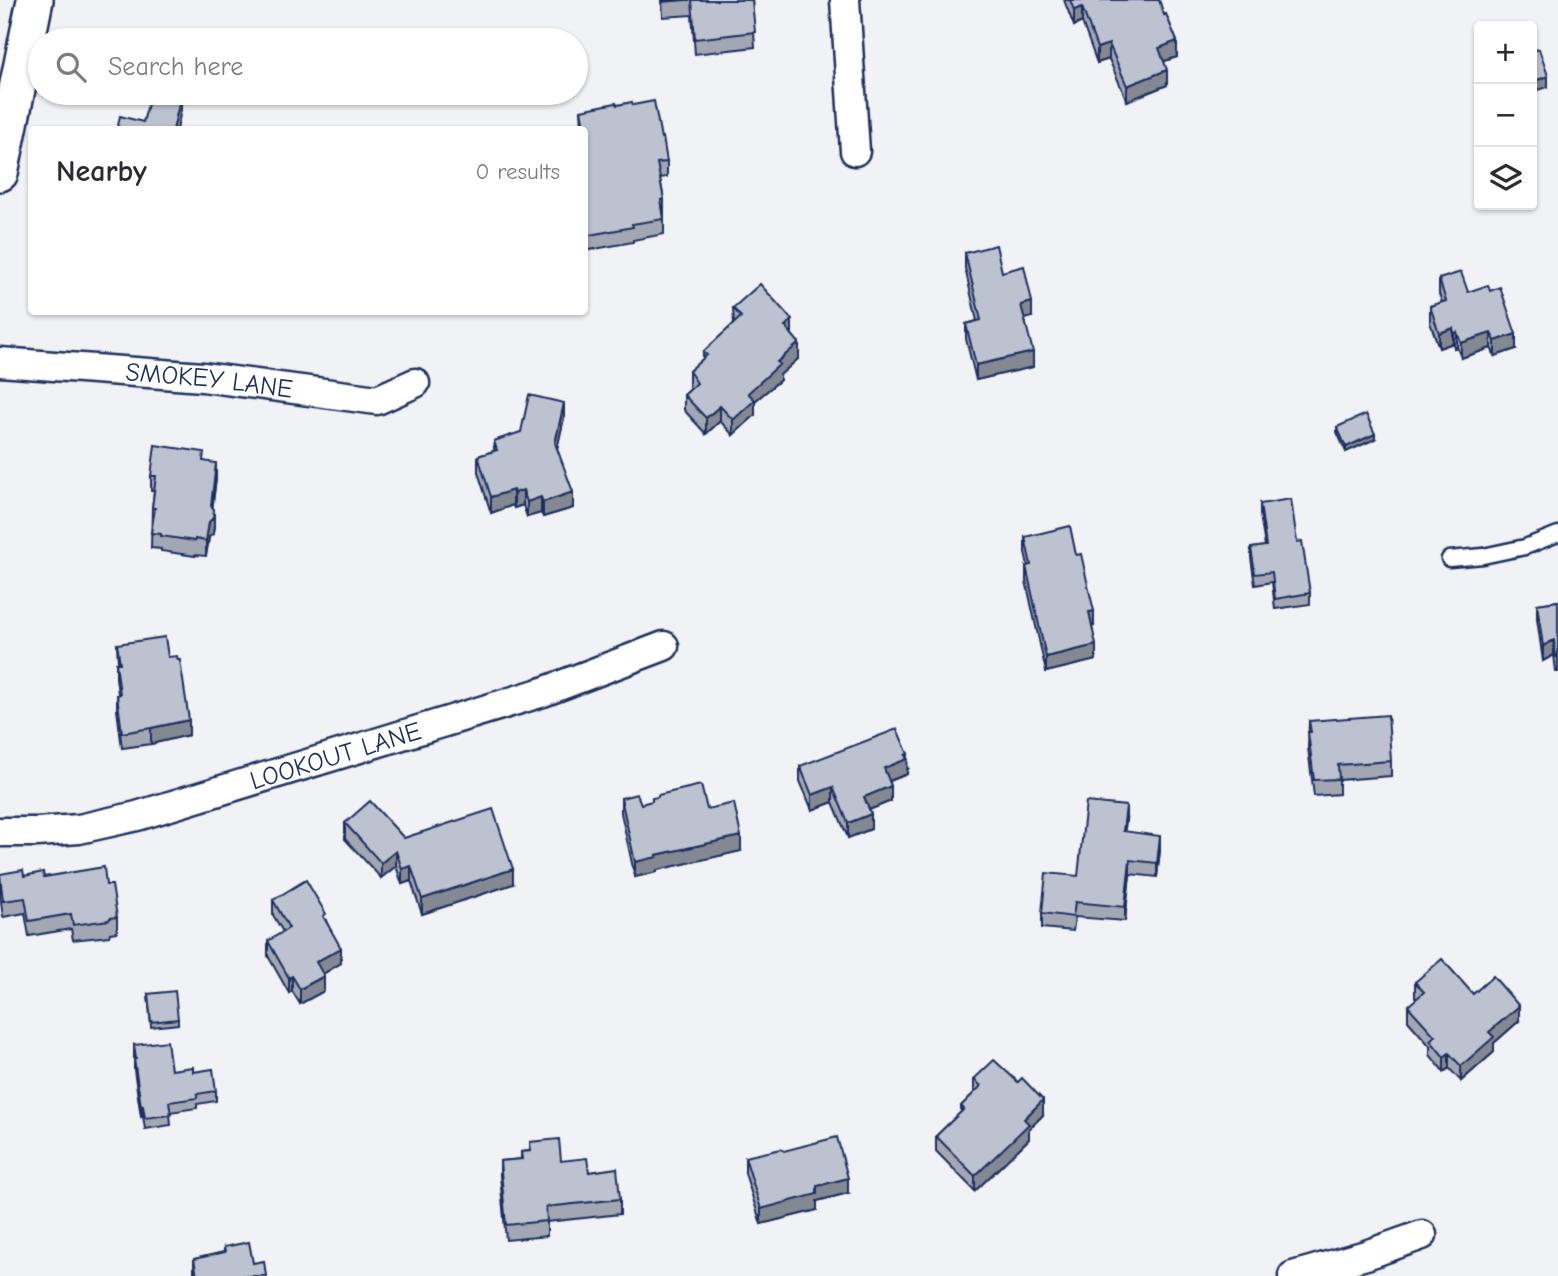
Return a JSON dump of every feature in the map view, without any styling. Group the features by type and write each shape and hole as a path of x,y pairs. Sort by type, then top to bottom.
{"street":[{"path":"29,28 35,0"},
{"path":"845,0 855,151"},
{"path":"0,173 28,35"},
{"name":"SMOKEY LANE","path":"0,362 203,377 377,400 415,383"},
{"name":"LOOKOUT LANE","path":"0,832 79,829 137,816 543,692 664,646"},
{"path":"1293,1276 1422,1235"}],"lane":[{"path":"1450,559 1483,556 1525,547 1558,534"}],"building":[{"path":"692,0 752,0 755,32 695,39"},
{"path":"1070,0 1159,0 1177,41 1159,48 1167,70 1127,86 1109,44 1097,48 1082,7 1074,10"},
{"path":"1537,50 1548,76 1537,80"},
{"path":"654,101 667,162 657,163 664,200 661,200 664,219 588,235 588,126 584,126 581,110 616,103 632,102 633,105"},
{"path":"148,105 179,105 174,126 118,126 120,116 143,122"},
{"path":"996,245 1002,272 1024,266 1032,302 1021,305 1033,352 976,365 966,324 981,320 965,253"},
{"path":"1461,272 1468,292 1488,285 1490,291 1500,287 1516,334 1495,341 1491,333 1461,343 1453,328 1439,333 1430,306 1446,301 1439,279"},
{"path":"760,284 792,320 785,326 799,343 748,393 755,400 733,420 720,406 706,418 684,395 697,383 689,371 707,355 703,352 741,317 733,308"},
{"path":"529,395 564,403 555,443 573,492 543,502 541,497 527,502 523,490 514,493 513,490 491,497 478,456 497,450 494,441 521,432"},
{"path":"1366,414 1375,434 1346,447 1337,427"},
{"path":"155,445 204,452 203,461 216,463 211,506 214,509 213,518 209,522 206,541 151,533 155,508 152,508 156,476 151,476"},
{"path":"1291,499 1297,542 1302,541 1310,593 1275,599 1272,572 1255,574 1251,548 1266,546 1260,504"},
{"path":"1070,526 1076,555 1081,554 1094,611 1089,612 1096,645 1046,657 1026,566 1031,565 1025,537"},
{"path":"1558,601 1556,657 1554,640 1543,646 1537,604"},
{"path":"165,637 168,657 177,656 180,660 189,720 122,733 117,695 120,694 116,663 120,663 117,644"},
{"path":"1388,715 1391,761 1338,765 1339,779 1314,780 1309,721"},
{"path":"897,729 908,754 905,755 907,759 884,768 891,786 864,797 871,814 848,823 833,787 812,795 800,766"},
{"path":"701,785 707,809 734,803 741,836 635,862 621,798 637,794 641,804 652,801 652,798 658,795"},
{"path":"370,801 404,838 493,809 513,869 422,899 411,866 402,869 396,851 381,863 345,823"},
{"path":"1086,802 1126,806 1123,831 1160,836 1157,863 1130,860 1125,907 1075,902 1073,917 1042,913 1046,873 1078,876"},
{"path":"104,867 106,885 112,885 117,917 109,920 73,925 71,914 29,921 25,898 3,901 0,874 23,870 24,876 43,872 44,877"},
{"path":"306,880 326,914 323,916 341,948 316,962 324,976 300,989 292,976 289,978 268,941 289,928 273,900"},
{"path":"1442,959 1473,994 1493,976 1519,1006 1489,1032 1494,1037 1461,1066 1449,1053 1444,1057 1430,1040 1435,1036 1408,1006 1424,992 1415,982"},
{"path":"175,991 178,1019 151,1022 148,994"},
{"path":"167,1041 171,1070 193,1067 193,1072 213,1069 216,1091 197,1094 197,1098 169,1102 171,1115 145,1118 141,1106 134,1045"},
{"path":"994,1060 1018,1082 1022,1078 1043,1100 1024,1119 1029,1124 975,1176 936,1136 964,1109 961,1106 981,1086 974,1079"},
{"path":"837,1137 848,1178 817,1186 817,1194 761,1209 745,1157 781,1149 784,1151"},
{"path":"559,1139 561,1161 587,1158 589,1172 617,1168 620,1199 546,1207 547,1221 506,1225 500,1161 522,1159 521,1152 531,1151 530,1142"},
{"path":"249,1242 253,1263 264,1261 266,1276 197,1276 194,1259 225,1252 224,1247"}]}
